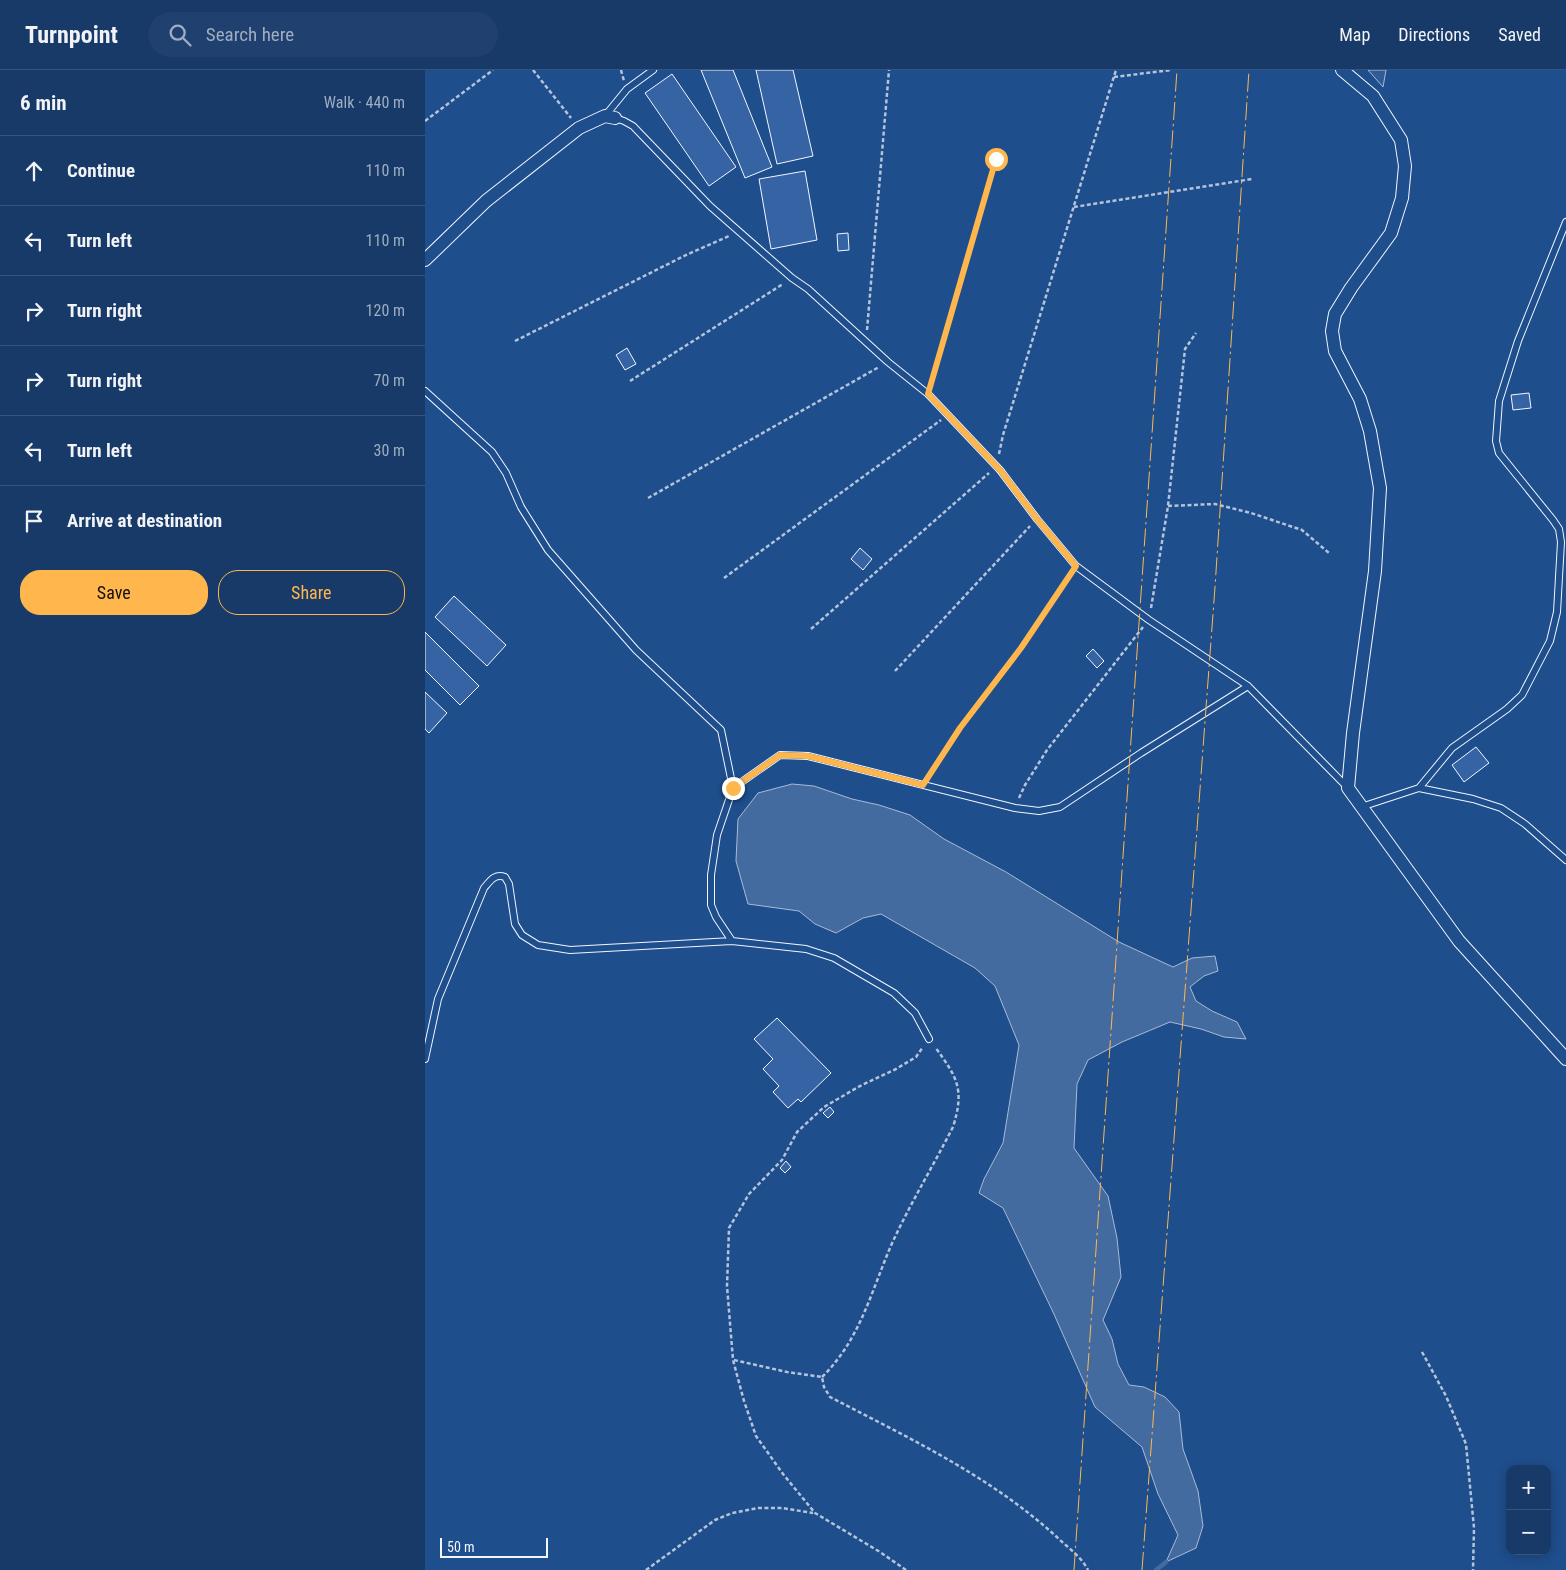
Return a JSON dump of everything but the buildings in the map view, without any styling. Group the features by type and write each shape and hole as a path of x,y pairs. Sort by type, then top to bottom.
{"street":[{"path":"1342,70 1373,96 1401,140 1405,166 1402,198 1391,233 1351,288 1335,314 1332,331 1335,351 1360,399 1370,431 1380,488 1375,572 1353,733 1348,788 1459,941 1566,1060"},
{"path":"425,260 486,201 579,128 610,117"}],"lane":[{"path":"653,70 627,89 610,117 633,126 710,206 792,278 808,289 888,362 928,394 996,466 1076,566 1149,620 1248,686 1348,788"},
{"path":"1419,788 1452,748 1507,709 1522,695 1550,641 1557,612 1561,542 1559,530 1499,453 1496,441 1499,401 1518,341 1566,222"},
{"path":"425,391 492,452 507,473 521,507 548,550 636,650 721,730 733,788 717,836 711,875 711,905 716,917 732,941"},
{"path":"733,788 780,755 808,756 1015,808 1039,811 1060,807 1248,686"},
{"path":"1360,807 1419,788 1473,799 1501,808 1525,824 1566,860"},
{"path":"425,1059 438,999 484,888 492,879 498,876 505,877 509,884 515,924 522,935 537,945 570,950 732,941 806,949 834,958 893,994 915,1013 929,1039"}],"path":[{"path":"425,121 493,70"},
{"path":"533,70 579,128"},
{"path":"866,342 889,70"},
{"path":"811,629 996,466 1003,435 1116,70"},
{"path":"1113,78 1171,70"},
{"path":"928,394 996,159"},
{"path":"1074,207 1252,179"},
{"path":"515,341 686,255 740,232"},
{"path":"631,381 792,278"},
{"path":"1015,808 1025,785 1047,750 1149,620 1168,506 1185,349 1195,333"},
{"path":"648,498 888,362"},
{"path":"724,578 947,415"},
{"path":"1168,506 1215,504 1251,512 1302,530 1329,553"},
{"path":"895,671 1037,519"},
{"path":"923,785 960,728 1021,648 1076,566"},
{"path":"822,1377 834,1365 859,1327 895,1237 956,1119 960,1093 952,1069 929,1039 916,1057 896,1069 859,1086 824,1107 797,1132 781,1160 749,1194 729,1228 727,1286 733,1360 743,1401 756,1436 783,1474 815,1513 904,1569"},
{"path":"1422,1352 1446,1396 1467,1444 1474,1528 1473,1570"},
{"path":"733,1360 787,1372 822,1377"},
{"path":"822,1377 824,1387 830,1398 915,1441 984,1482 1045,1526 1084,1562 1088,1570"},
{"path":"646,1570 715,1520 732,1513 758,1508 781,1508 815,1513"}],"shaded area":[{"path":"1368,70 1386,70 1383,87"},
{"path":"792,784 814,786 910,815 944,839 1006,872 1119,942 1173,967 1192,958 1215,956 1218,971 1204,976 1190,987 1196,1001 1212,1011 1237,1022 1246,1039 1224,1037 1201,1029 1170,1022 1122,1042 1088,1060 1077,1084 1074,1148 1108,1196 1117,1238 1121,1277 1103,1320 1112,1339 1118,1364 1129,1385 1144,1387 1165,1397 1179,1412 1183,1449 1198,1491 1203,1526 1196,1548 1166,1562 1178,1535 1158,1494 1142,1447 1095,1407 1053,1312 1003,1208 979,1193 984,1179 1003,1143 1019,1045 995,986 975,968 881,914 863,918 836,933 815,924 799,911 748,904 736,861 738,819 758,793"}],"waterway":[{"path":"1156,1570 1166,1562"}],"power":[{"path":"1074,1570 1177,70"},
{"path":"1142,1570 1215,587 1249,70"}],"route":[{"path":"733,788 780,755 808,756 923,785 960,728 1021,648 1076,566 1000,470 928,394 996,159"}]}
